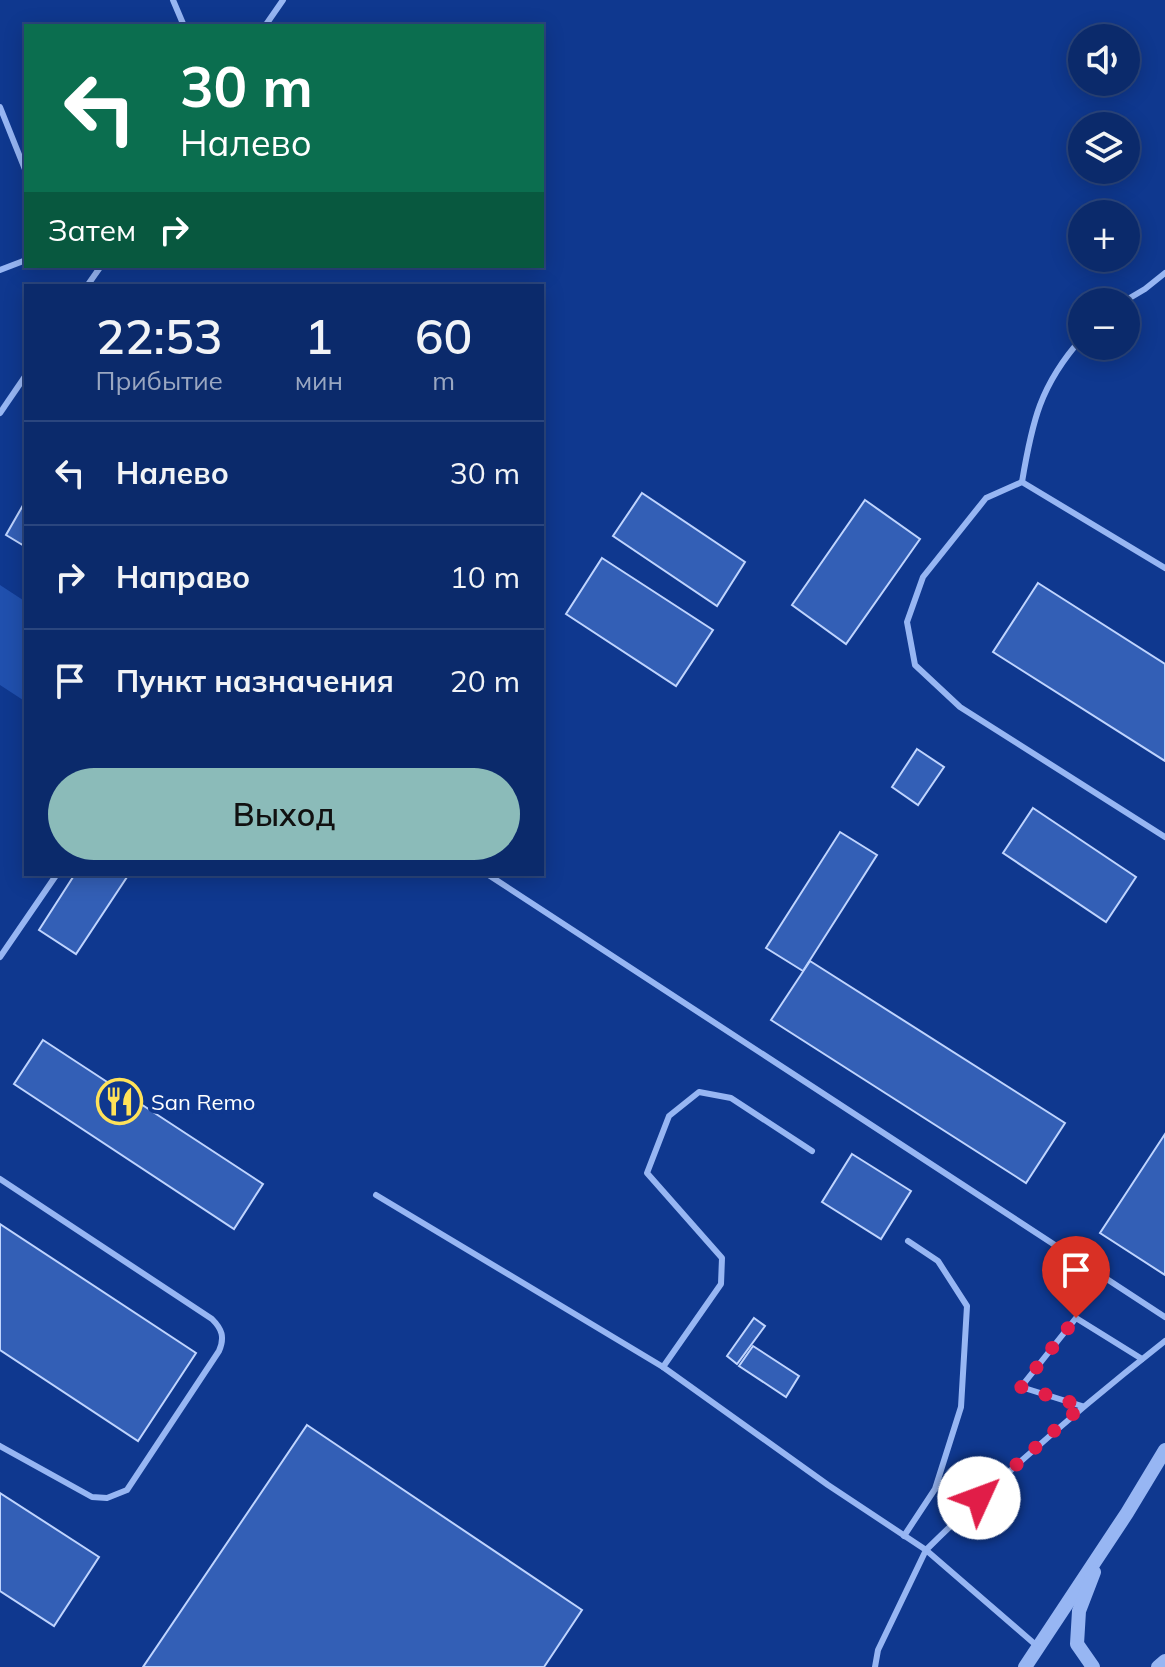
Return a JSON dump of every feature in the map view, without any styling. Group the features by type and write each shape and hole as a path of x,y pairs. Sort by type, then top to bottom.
{"street":[{"path":"1025,1667 1165,1450"},
{"path":"1093,1667 1077,1644 1079,1611 1104,1545"},
{"path":"1158,1667 1165,1661"}],"lane":[{"path":"173,0 183,24"},
{"path":"266,24 283,0"},
{"path":"0,107 24,167"},
{"path":"0,270 24,261"},
{"path":"1140,292 1165,273"},
{"path":"1022,482 1032,421 1060,362 1068,353"},
{"path":"0,413 24,378"},
{"path":"1022,482 1165,568"},
{"path":"1022,482 986,498 923,577 907,622 915,665 960,707 1165,837"},
{"path":"0,957 56,876"},
{"path":"490,876 1165,1317"},
{"path":"663,1367 721,1284 722,1258 647,1173 669,1116 699,1092 731,1098 812,1151"},
{"path":"0,1179 212,1319 221,1328 223,1341 127,1490 107,1498 92,1497 0,1446"},
{"path":"376,1195 663,1367 926,1550 1038,1647"},
{"path":"904,1536 935,1489 961,1407 967,1306 938,1261 908,1241"},
{"path":"1082,1406 1021,1387 1076,1318 1142,1359"},
{"path":"875,1667 878,1650 926,1550 997,1480 1082,1406 1165,1341"}],"shaded area":[{"path":"0,585 24,601 24,701 0,685"}],"building":[{"path":"642,493 745,562 717,606 613,536"},
{"path":"865,500 920,539 846,644 792,605"},
{"path":"24,504 24,546 6,535"},
{"path":"602,558 713,630 676,686 566,614"},
{"path":"1038,583 1165,664 1165,761 993,652"},
{"path":"917,749 944,767 918,805 892,787"},
{"path":"1033,808 1136,877 1106,922 1003,853"},
{"path":"840,832 877,855 803,971 766,948"},
{"path":"74,876 128,876 76,954 39,930"},
{"path":"810,961 1065,1123 1026,1183 771,1020"},
{"path":"43,1040 263,1184 234,1229 14,1084"},
{"path":"1165,1134 1165,1275 1100,1233"},
{"path":"852,1154 911,1191 881,1239 822,1202"},
{"path":"0,1224 196,1353 138,1441 0,1350"},
{"path":"754,1318 765,1326 737,1364 727,1356"},
{"path":"753,1346 799,1376 786,1397 739,1366"},
{"path":"307,1425 582,1610 544,1667 143,1667"},
{"path":"0,1493 99,1557 54,1626 0,1591"}],"place":[{"name":"San Remo","path":"120,1102"}],"route":[{"path":"979,1498 1082,1406 1021,1387 1076,1318"}]}
